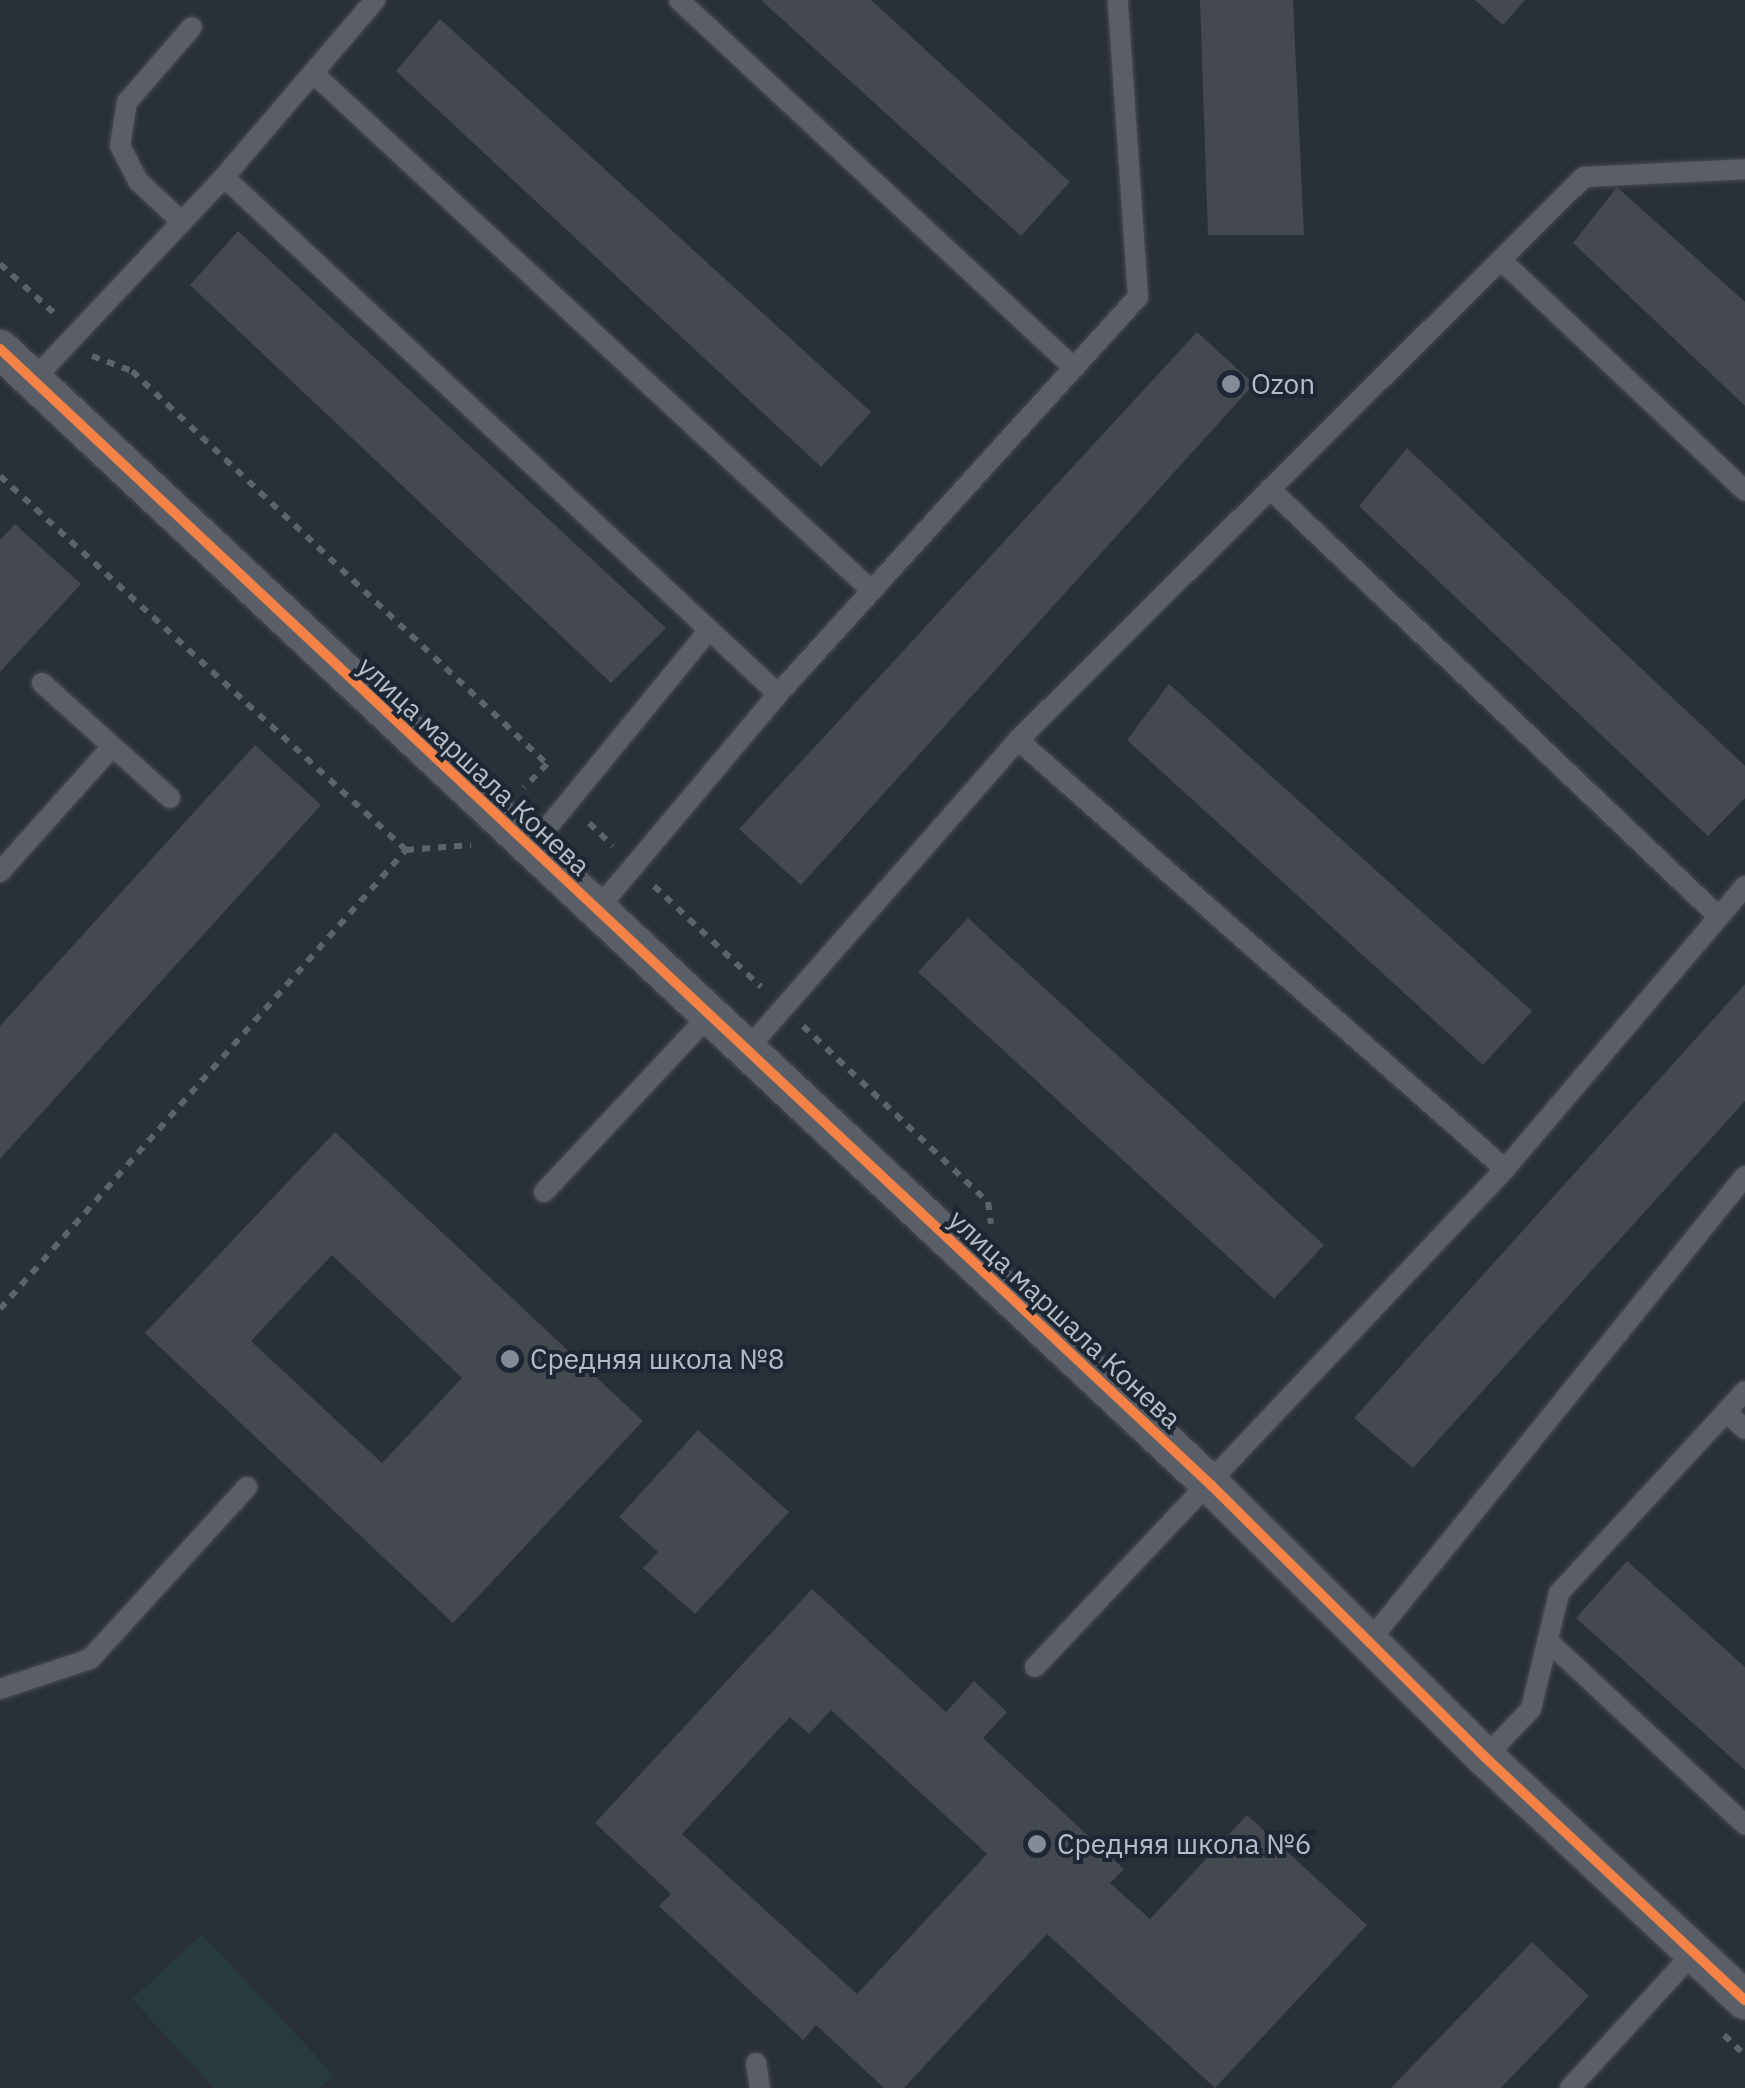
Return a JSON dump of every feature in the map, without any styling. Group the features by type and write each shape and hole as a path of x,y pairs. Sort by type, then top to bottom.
{"street":[{"name":"улица маршала Конева","path":"0,349 744,1052 1212,1486 1484,1756 1745,2000"}],"lane":[{"path":"32,381 224,177 375,0"},
{"path":"679,0 1074,368"},
{"path":"596,911 778,694 1138,297 1118,0"},
{"path":"182,222 138,181 120,146 127,102 192,27"},
{"path":"313,73 872,590"},
{"path":"744,1052 1018,740 1584,177 1745,169"},
{"path":"224,177 778,694"},
{"path":"1500,260 1745,490"},
{"path":"1270,489 1719,917"},
{"path":"529,850 709,630"},
{"path":"42,683 170,798"},
{"path":"1018,740 1505,1169"},
{"path":"0,872 111,748"},
{"path":"1035,1666 1212,1486 1505,1169 1745,886"},
{"path":"544,1192 708,1018"},
{"path":"1368,1643 1745,1176"},
{"path":"1484,1756 1531,1709 1560,1593 1745,1391"},
{"path":"1726,1412 1745,1429"},
{"path":"0,1689 90,1659 247,1487"},
{"path":"1549,1642 1745,1825"},
{"path":"1570,2088 1694,1952"},
{"path":"756,2063 760,2088"}],"path":[{"path":"0,264 96,359 132,371 547,764 466,850 406,850 0,476"},
{"path":"0,1309 406,850"}],"green space":[{"path":"202,1934 334,2075 320,2088 214,2088 132,1999"}],"building":[{"path":"761,0 871,0 1070,182 1021,236"},
{"path":"1200,0 1293,0 1304,235 1208,235"},
{"path":"1475,0 1525,0 1503,25"},
{"path":"440,19 871,412 821,467 396,71"},
{"path":"1617,187 1745,302 1745,406 1573,243"},
{"path":"238,231 666,628 611,683 190,285"},
{"path":"1197,332 1254,384 801,885 739,829"},
{"path":"1407,448 1745,766 1745,798 1708,836 1359,506"},
{"path":"15,524 81,584 0,672 0,540"},
{"path":"1169,684 1532,1011 1483,1065 1127,740"},
{"path":"255,745 321,805 0,1159 0,1026"},
{"path":"968,918 1324,1245 1274,1299 918,972"},
{"path":"1745,984 1745,1101 1413,1468 1354,1418"},
{"name":"Средняя школа №8","path":"335,1132 643,1421 453,1623 145,1333","holes":["332,1255 462,1378 382,1463 251,1341"]},
{"path":"698,1430 789,1512 695,1614 643,1568 658,1552 619,1517"},
{"path":"1627,1561 1745,1667 1745,1770 1576,1618"},
{"name":"Средняя школа №6","path":"812,1589 946,1712 974,1681 1007,1712 983,1738 1124,1869 1110,1883 1150,1919 1247,1815 1367,1925 1215,2088 1047,1934 904,2088 884,2088 816,2025 803,2040 659,1906 671,1894 595,1823","holes":["831,1710 987,1854 857,1994 682,1834 790,1717 809,1734"]},
{"path":"1532,1942 1589,1996 1501,2088 1391,2088"}],"cycle path":[{"path":"0,349 1212,1486 1485,1757 1745,2000"}],"place":[{"name":"Ozon","path":"1231,384"},
{"name":"Средняя школа №8","path":"510,1359"},
{"name":"Средняя школа №6","path":"1037,1844"}]}
